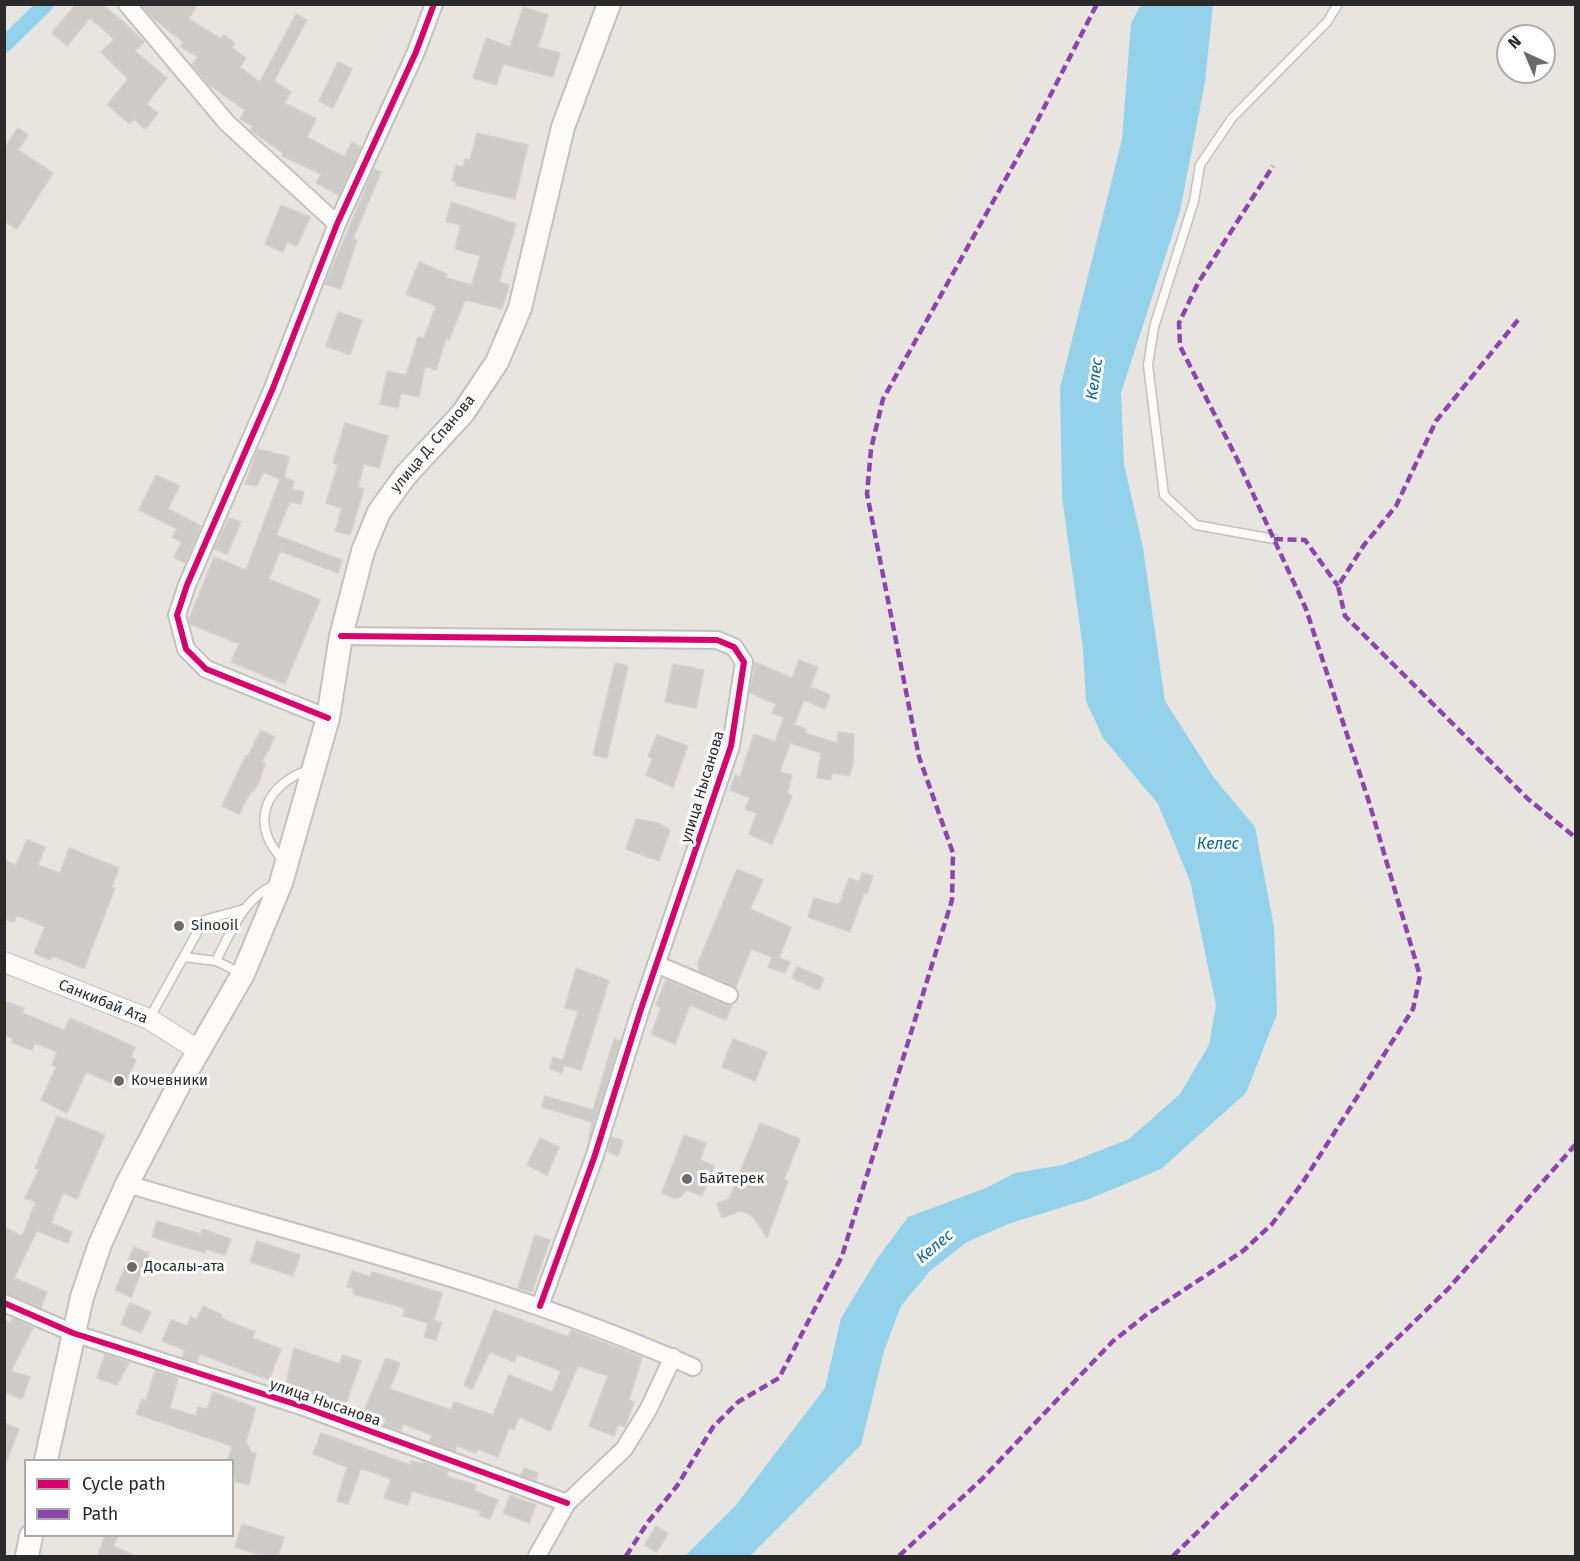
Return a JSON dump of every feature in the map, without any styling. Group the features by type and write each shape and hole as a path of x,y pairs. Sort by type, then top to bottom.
{"main road":[{"name":"улица Д. Спанова","path":"46,1459 82,1297 100,1244 127,1184 198,1050 243,974 284,873 328,717 341,636 363,551 379,512 405,476 463,413 497,362 520,308 563,128 609,4"},
{"path":"27,1557 31,1537"}],"street":[{"path":"127,4 227,123 337,224"},
{"path":"328,717 206,669 186,649 177,615 187,585 273,388 337,224 416,52 434,4"},
{"name":"улица Нысанова","path":"341,636 717,640 734,647 741,654 744,671 730,746 656,964 594,1158 540,1306"},
{"name":"Санкибай Ата","path":"4,962 149,1019 198,1050"},
{"path":"656,964 729,995"},
{"path":"127,1184 540,1306 639,1341 693,1366"},
{"name":"улица Нысанова","path":"4,1303 74,1333 304,1407 567,1503"},
{"path":"537,1557 567,1503 624,1449 648,1410 673,1357"}],"lane":[{"path":"1274,539 1196,525 1164,495 1148,365 1154,327 1194,201 1200,165 1232,118 1327,22 1338,4"},
{"path":"216,961 244,909 284,873 265,834 262,822 267,806 291,777 315,768"},
{"path":"149,1019 204,920 244,909"},
{"path":"184,957 216,961 243,974"}],"water":[{"name":"Келес","path":"1141,5 1213,5 1205,82 1180,211 1121,393 1124,464 1143,548 1165,701 1214,778 1255,827 1274,927 1277,1014 1246,1093 1161,1169 1089,1199 1008,1224 967,1242 930,1271 901,1306 884,1351 861,1445 750,1556 685,1556 736,1505 825,1388 841,1318 877,1259 908,1217 986,1188 1015,1173 1063,1165 1129,1139 1180,1094 1209,1045 1216,1005 1190,881 1158,804 1103,738 1086,701 1083,649 1062,497 1060,388 1122,139 1131,23"}],"building":[{"path":"76,4 101,4 124,22 144,42 135,51 167,78 146,104 158,113 145,129 134,119 130,124 107,105 128,79 101,52 114,39 90,18 67,46 52,33"},
{"path":"141,4 197,4 189,19 221,39 224,35 235,43 232,48 246,58 240,67 260,82 296,14 307,20 274,81 291,92 284,103 316,119 307,137 344,157 352,142 361,147 339,195 316,183 321,174 282,156 283,153 250,130 253,126 240,119 245,110 208,84 192,65 198,57 180,46 183,42 153,18"},
{"path":"523,7 548,15 538,47 560,53 553,77 503,64 496,85 473,78 486,38 510,47"},
{"path":"338,62 352,69 333,108 319,101"},
{"path":"18,128 28,135 18,150 53,173 17,229 4,221 4,148"},
{"path":"477,133 528,145 515,199 455,185 456,182 452,181 456,165 463,167 465,159 470,160"},
{"path":"374,169 381,172 353,239 357,240 341,289 325,284"},
{"path":"451,202 516,224 499,282 509,285 502,309 465,300 449,340 446,338 436,370 425,366 419,397 401,393 398,408 380,404 387,371 406,375 418,337 424,338 436,306 406,294 419,262 447,274 446,278 472,285 480,256 455,249 461,225 446,222"},
{"path":"281,205 310,217 297,246 287,242 283,252 265,244"},
{"path":"338,312 362,320 350,355 326,346"},
{"path":"345,423 388,436 379,468 364,464 358,487 364,489 350,535 335,531 342,508 326,503 338,464 333,463"},
{"path":"258,449 289,457 284,478 294,481 292,489 304,492 301,504 290,502 276,535 342,560 338,573 280,551 269,579 320,600 285,684 231,662 239,644 190,624 189,619 214,557 246,570 280,479 263,472 257,486 245,484"},
{"path":"156,475 179,486 168,509 201,526 185,563 174,557 182,542 172,537 177,529 139,510"},
{"path":"229,518 241,522 227,554 214,549"},
{"path":"799,660 818,667 810,687 830,695 825,709 804,700 794,725 806,729 805,733 837,743 838,732 854,734 853,762 850,776 832,773 831,780 817,778 821,753 790,743 780,772 792,775 787,793 792,796 772,844 749,834 757,813 745,809 750,798 730,790 735,775 740,777 754,734 775,742 784,717 772,713 776,704 750,693 755,662 792,678"},
{"path":"615,663 628,666 607,758 593,755"},
{"path":"673,664 704,670 696,708 665,702"},
{"path":"261,730 275,737 262,762 265,763 259,782 253,792 251,791 239,814 222,806 246,755 248,756"},
{"path":"657,735 688,746 673,787 646,775 653,758 648,757"},
{"path":"636,819 658,823 670,830 659,861 626,849"},
{"path":"27,840 45,847 38,865 60,873 69,848 119,868 112,887 115,888 84,968 52,956 51,960 34,953 45,927 17,915 14,922 4,919 4,860 16,865"},
{"path":"737,869 763,880 750,909 791,927 779,958 790,962 785,973 768,967 772,957 751,949 736,987 699,971 698,963"},
{"path":"862,873 873,876 867,894 864,893 850,932 808,917 814,898 839,905 849,878 859,882"},
{"path":"797,967 824,978 819,990 792,978"},
{"path":"576,968 609,981 581,1070 564,1065 562,1073 550,1069 553,1057 563,1060 578,1011 565,1008"},
{"path":"666,980 725,1005 732,1005 726,1020 690,1005 675,1044 651,1034 661,1008 656,1005"},
{"path":"4,1001 24,1008 22,1013 64,1030 70,1018 135,1047 131,1057 136,1060 123,1088 86,1072 67,1113 41,1100 56,1067 52,1065 57,1052 35,1043 32,1050 11,1042 13,1039 4,1035"},
{"path":"614,1039 620,1041 588,1143 592,1122 542,1107 545,1096 593,1110"},
{"path":"733,1039 767,1052 755,1081 722,1067"},
{"path":"57,1116 105,1135 77,1199 63,1193 51,1223 72,1232 68,1243 37,1231 14,1278 47,1292 41,1308 4,1293 4,1227 22,1236 36,1202 25,1198 39,1169 35,1168"},
{"path":"760,1123 800,1139 784,1180 788,1181 767,1238 749,1214 740,1211 722,1218 717,1203 729,1199"},
{"path":"684,1135 706,1143 700,1160 714,1166 702,1196 687,1190 680,1197 674,1198 662,1193"},
{"path":"612,1137 623,1141 618,1156 607,1151"},
{"path":"540,1138 559,1147 547,1175 527,1165"},
{"path":"157,1221 201,1234 202,1229 231,1239 225,1255 206,1249 205,1253 152,1237"},
{"path":"535,1235 550,1240 532,1292 518,1288"},
{"path":"257,1241 300,1255 293,1276 250,1262"},
{"path":"134,1247 149,1253 131,1297 115,1290"},
{"path":"352,1271 370,1277 372,1272 442,1293 434,1320 442,1323 436,1340 424,1337 428,1323 403,1316 405,1308 353,1294 354,1289 347,1287"},
{"path":"130,1303 151,1312 141,1333 121,1324"},
{"path":"203,1306 222,1315 221,1318 255,1332 252,1338 281,1349 269,1380 200,1354 197,1362 182,1357 185,1350 162,1341 171,1320 187,1326 191,1317 197,1319"},
{"path":"494,1310 569,1337 571,1330 642,1357 629,1400 634,1402 625,1427 618,1425 614,1436 589,1426 608,1376 578,1366 550,1431 519,1417 514,1430 509,1428 498,1457 477,1449 476,1453 457,1446 455,1451 429,1442 432,1435 403,1424 401,1431 384,1425 386,1419 364,1411 386,1358 400,1363 390,1389 451,1410 454,1402 493,1415 509,1375 552,1392 561,1371 517,1354 514,1362 490,1352 472,1389 464,1385"},
{"path":"13,1318 33,1328 11,1371 30,1377 22,1399 4,1392 4,1320 10,1323"},
{"path":"294,1348 340,1364 342,1355 361,1361 345,1406 286,1384"},
{"path":"105,1354 129,1363 117,1385 97,1378"},
{"path":"155,1371 178,1378 170,1408 196,1416 198,1407 207,1409 213,1392 256,1408 246,1441 251,1452 256,1453 249,1485 236,1482 234,1459 229,1459 232,1446 136,1414 142,1399 146,1401"},
{"path":"4,1423 19,1429 6,1463 4,1462"},
{"path":"321,1433 410,1465 412,1461 422,1464 423,1462 448,1471 446,1476 476,1485 475,1491 498,1500 490,1519 479,1515 481,1511 412,1491 408,1505 384,1498 391,1479 361,1468 348,1504 337,1501 347,1467 313,1454"},
{"path":"524,1468 538,1473 536,1480 521,1475"},
{"path":"510,1495 536,1505 529,1523 503,1513"},
{"path":"242,1524 284,1537 278,1557 265,1557 235,1547"},
{"path":"656,1526 668,1533 657,1552 645,1545"},
{"path":"105,1537 118,1537 113,1546 138,1557 97,1557"}],"waterway":[{"path":"4,45 46,4"}],"marked path":[{"path":"626,1556 648,1522 677,1486 713,1427 738,1402 779,1378 842,1256 952,900 953,853 919,757 867,494 871,449 883,399 1029,137 1097,4"},
{"path":"899,1556 981,1480 1112,1342 1146,1315 1243,1251 1272,1224 1303,1182 1413,1009 1420,976 1369,802 1306,609 1237,459 1180,346 1179,323 1198,283 1273,166"},
{"path":"1518,320 1436,421 1396,506 1364,545 1338,586 1345,616 1528,799 1576,838"},
{"path":"1274,539 1305,540 1338,586"},
{"path":"1173,1556 1448,1289 1576,1144"}],"cycle path":[{"path":"328,718 206,669 186,649 177,615 187,585 273,388 337,224 416,52 434,4"},
{"path":"341,636 717,640 734,647 744,662 731,746 640,1012 594,1158 540,1306"},
{"path":"4,1303 73,1333 304,1407 567,1503"}],"place":[{"name":"Sinooil","path":"179,926"},
{"name":"Кочевники","path":"119,1081"},
{"name":"Байтерек","path":"687,1179"},
{"name":"Досалы-ата","path":"132,1267"}]}
